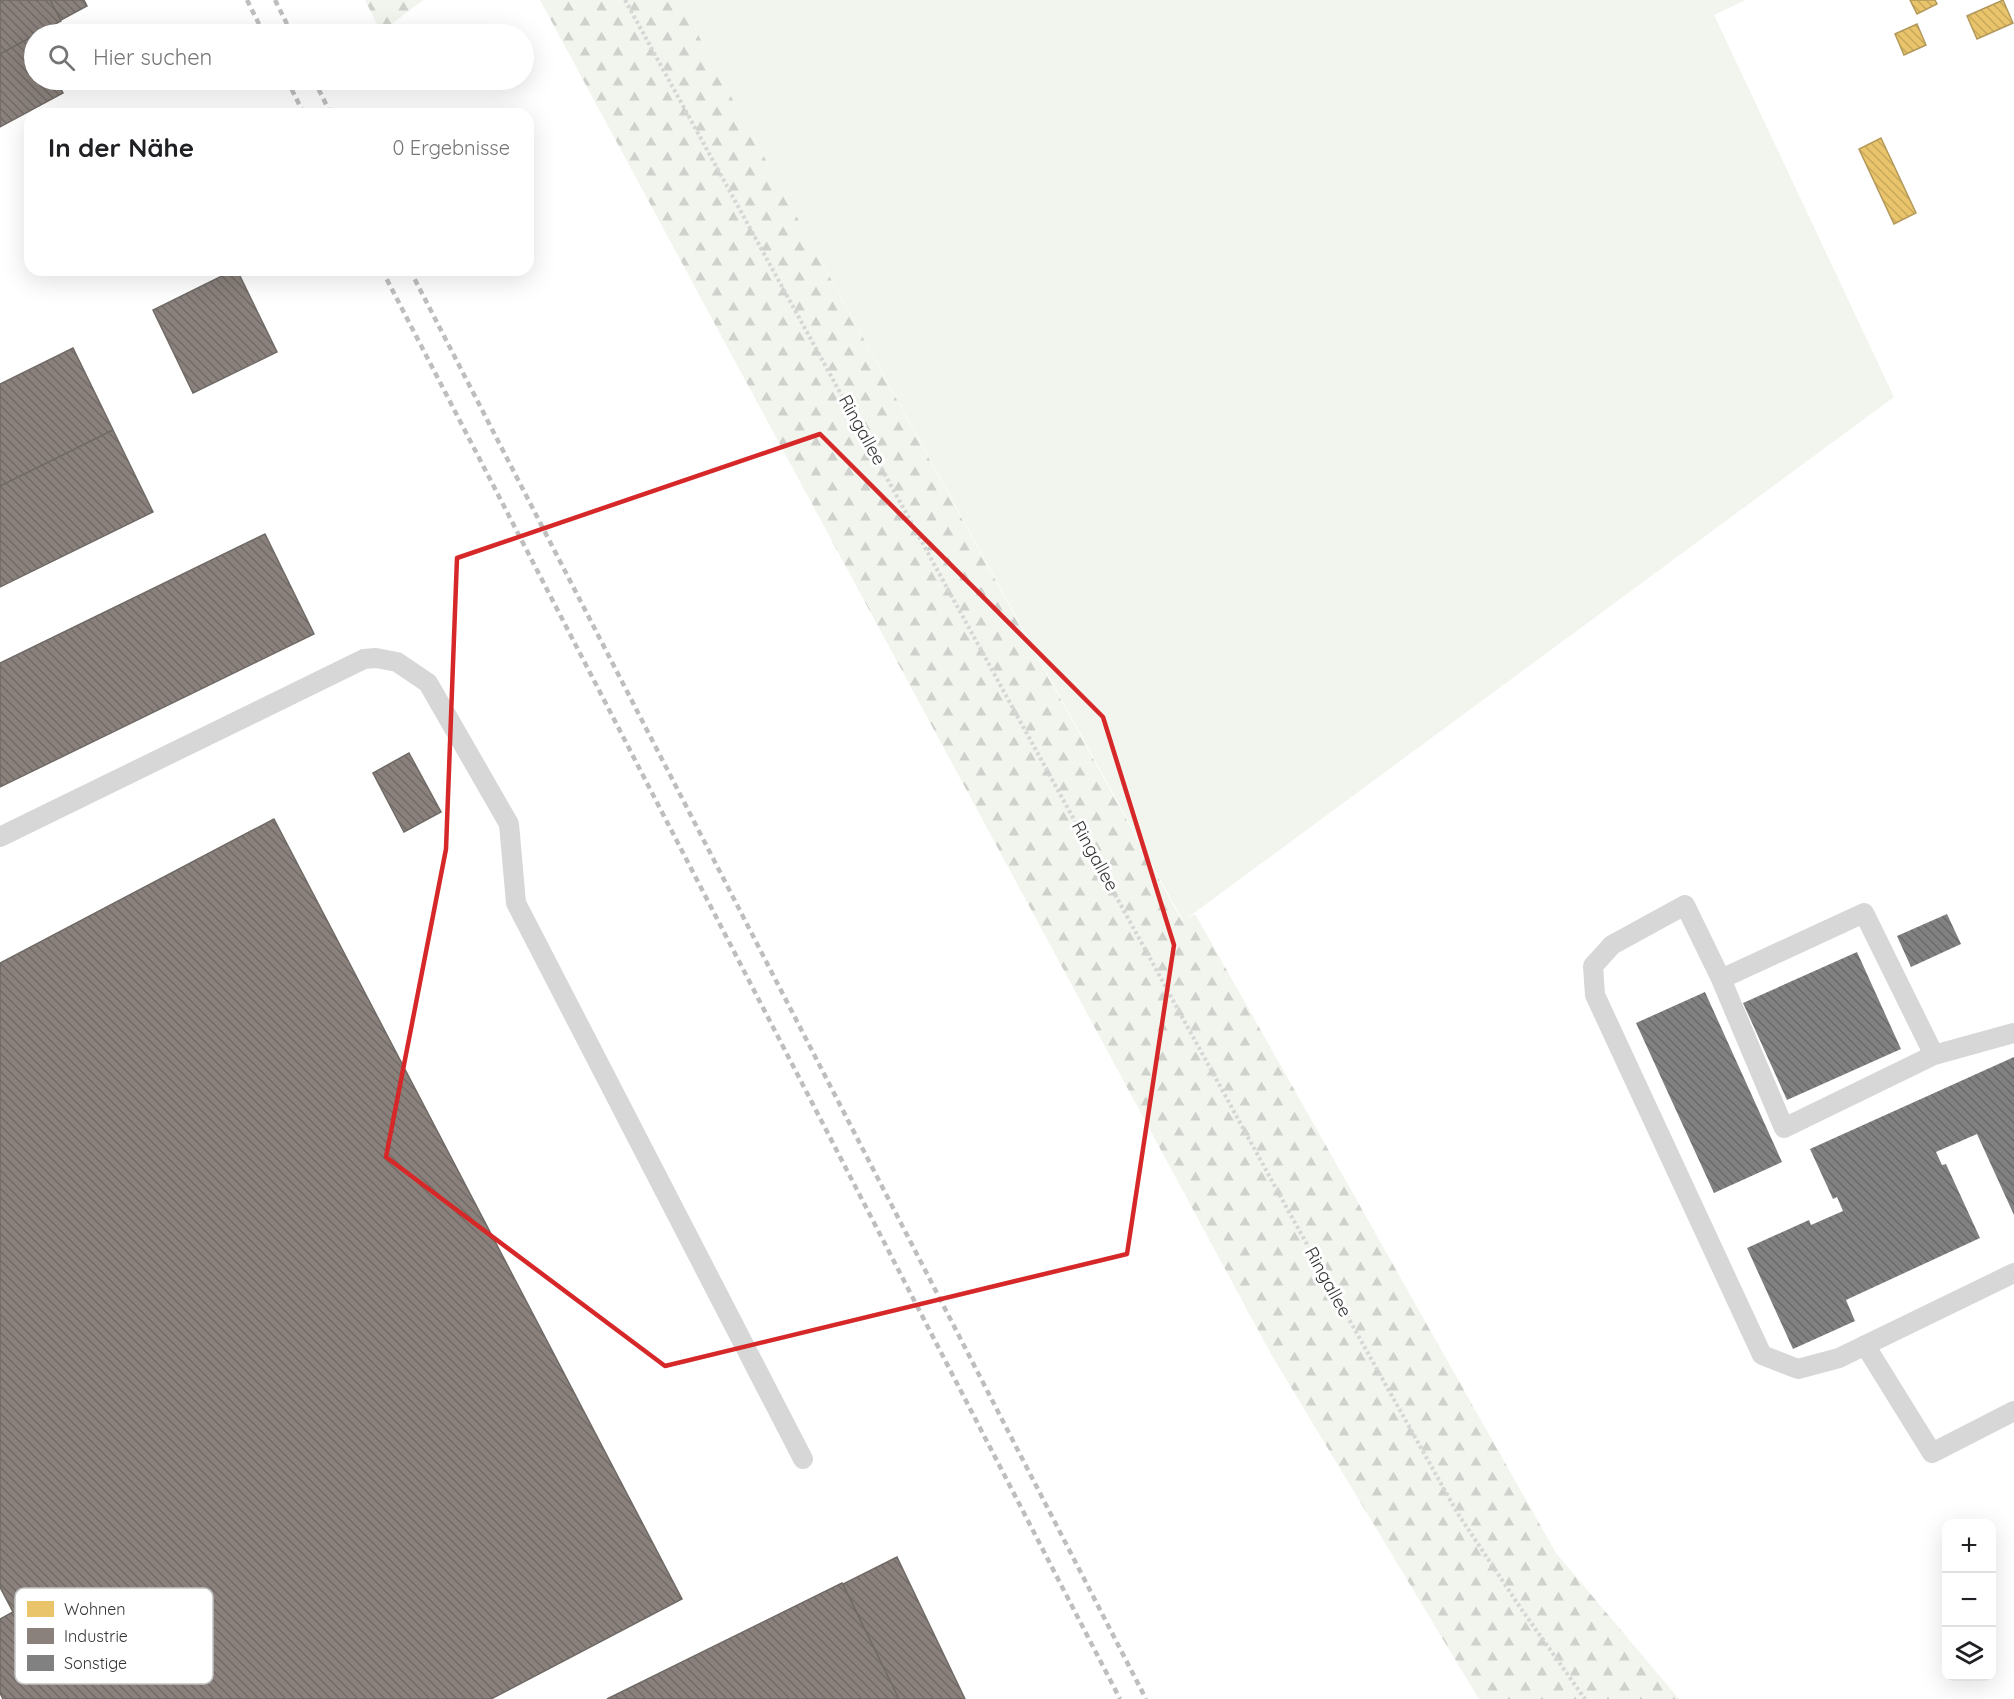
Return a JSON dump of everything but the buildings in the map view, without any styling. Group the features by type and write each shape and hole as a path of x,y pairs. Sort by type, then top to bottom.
{"lane":[{"path":"0,837 364,659 376,658 397,662 428,683 509,824 516,903 803,1459"},
{"path":"2014,1033 1934,1055 1784,1128 1721,979 1684,905 1612,945 1593,966 1595,995 1762,1355 1798,1369 1839,1358 2014,1273"},
{"path":"1721,979 1864,913 1934,1055"},
{"path":"1865,1345 1932,1453 2014,1411"}],"path":[{"name":"Ringallee","path":"625,0 1289,1212 1452,1504 1515,1600 1585,1699"}],"highlighted area":[{"path":"820,434 1103,717 1174,945 1127,1254 665,1366 386,1157 446,849 457,558"}],"green space":[{"path":"365,0 423,0 392,24 377,24"},
{"path":"540,0 680,0 1182,921 1195,914 1556,1553 1679,1699 1479,1699 1271,1354"},
{"path":"680,0 1746,0 1714,15 1894,397 1183,921"}],"railway":[{"path":"247,0 259,24"},
{"path":"275,0 287,24"},
{"path":"292,90 301,108"},
{"path":"319,90 328,108"},
{"path":"385,276 1120,1699"},
{"path":"413,276 1146,1699"}]}
